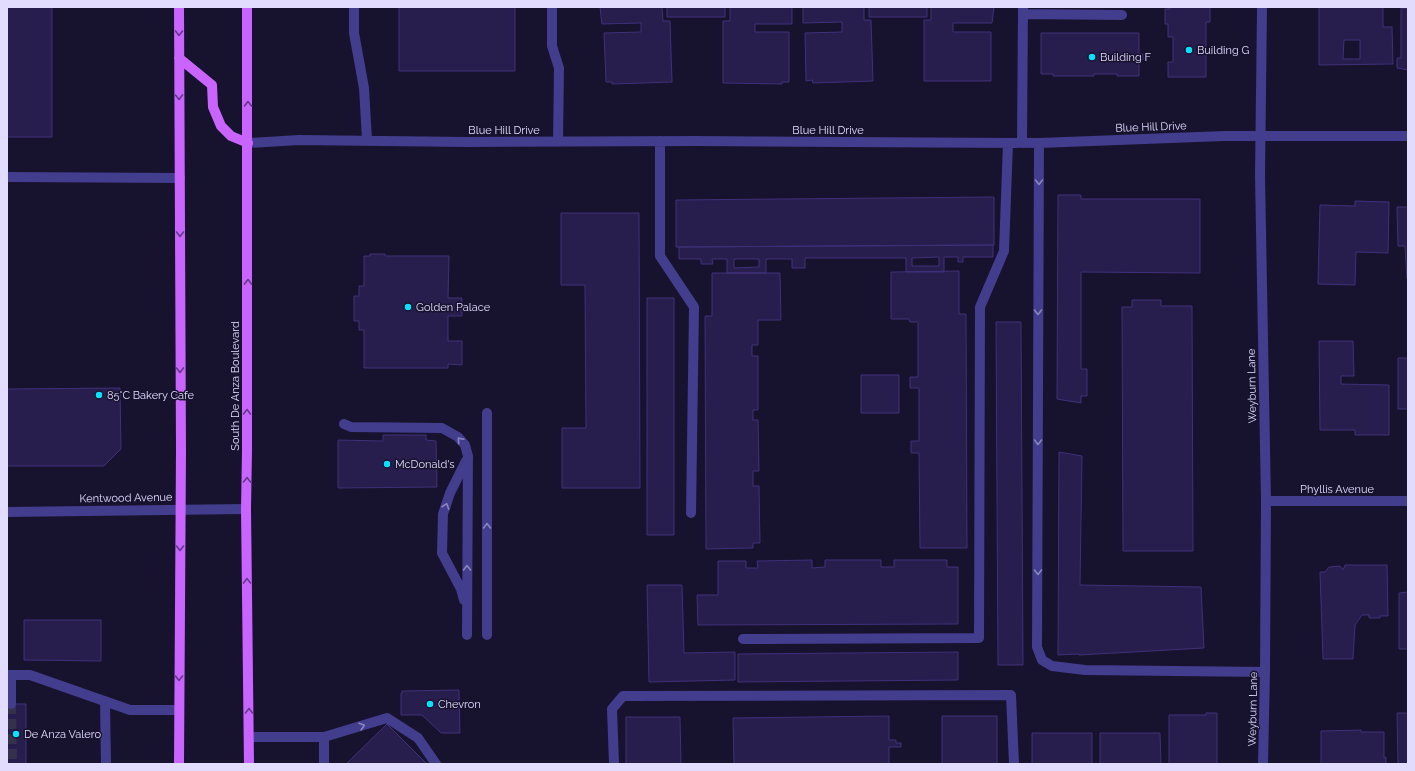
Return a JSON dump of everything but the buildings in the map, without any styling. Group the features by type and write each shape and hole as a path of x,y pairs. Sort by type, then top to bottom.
{"main road":[{"path":"179,7 179,764"},
{"name":"South De Anza Boulevard","path":"247,7 248,143 246,509 249,764"},
{"path":"179,58 212,85 213,107 222,126 231,136 248,143"}],"street":[{"path":"354,7 354,33 364,88 367,140"},
{"path":"552,7 552,46 560,68 558,142"},
{"name":"Weyburn Lane","path":"1262,7 1260,136 1266,501 1266,672 1263,764"},
{"path":"1022,143 1023,11 1122,15"},
{"name":"Blue Hill Drive","path":"248,143 299,140 1039,143 1224,136 1408,136"},
{"path":"660,141 660,256 694,307 691,513"},
{"path":"744,640 979,638 980,307 1004,251 1008,143"},
{"path":"1039,143 1037,647 1042,660 1052,666 1085,670 1266,672"},
{"path":"7,177 180,178"},
{"path":"487,413 487,635"},
{"path":"344,424 352,427 442,428 450,431 465,445 468,456 466,635"},
{"path":"466,609 461,589 442,553 443,514 450,494 468,456"},
{"name":"Phyllis Avenue","path":"1266,501 1408,501"},
{"name":"Kentwood Avenue","path":"7,512 246,509"},
{"path":"12,704 9,675 30,675 130,710 179,710"},
{"path":"614,764 612,710 622,696 1011,695 1014,764"},
{"path":"105,702 106,764"},
{"path":"249,737 324,737 387,718 418,738 436,764"},
{"path":"324,737 324,764"}],"tunnel":[{"path":"11,704 12,764"}],"place":[{"name":"Building G","path":"1189,50"},
{"name":"Building F","path":"1092,57"},
{"name":"Golden Palace","path":"408,307"},
{"name":"85°C Bakery Cafe","path":"99,395"},
{"name":"McDonald's","path":"387,464"},
{"name":"Chevron","path":"430,704"},
{"name":"De Anza Valero","path":"16,734"}]}
